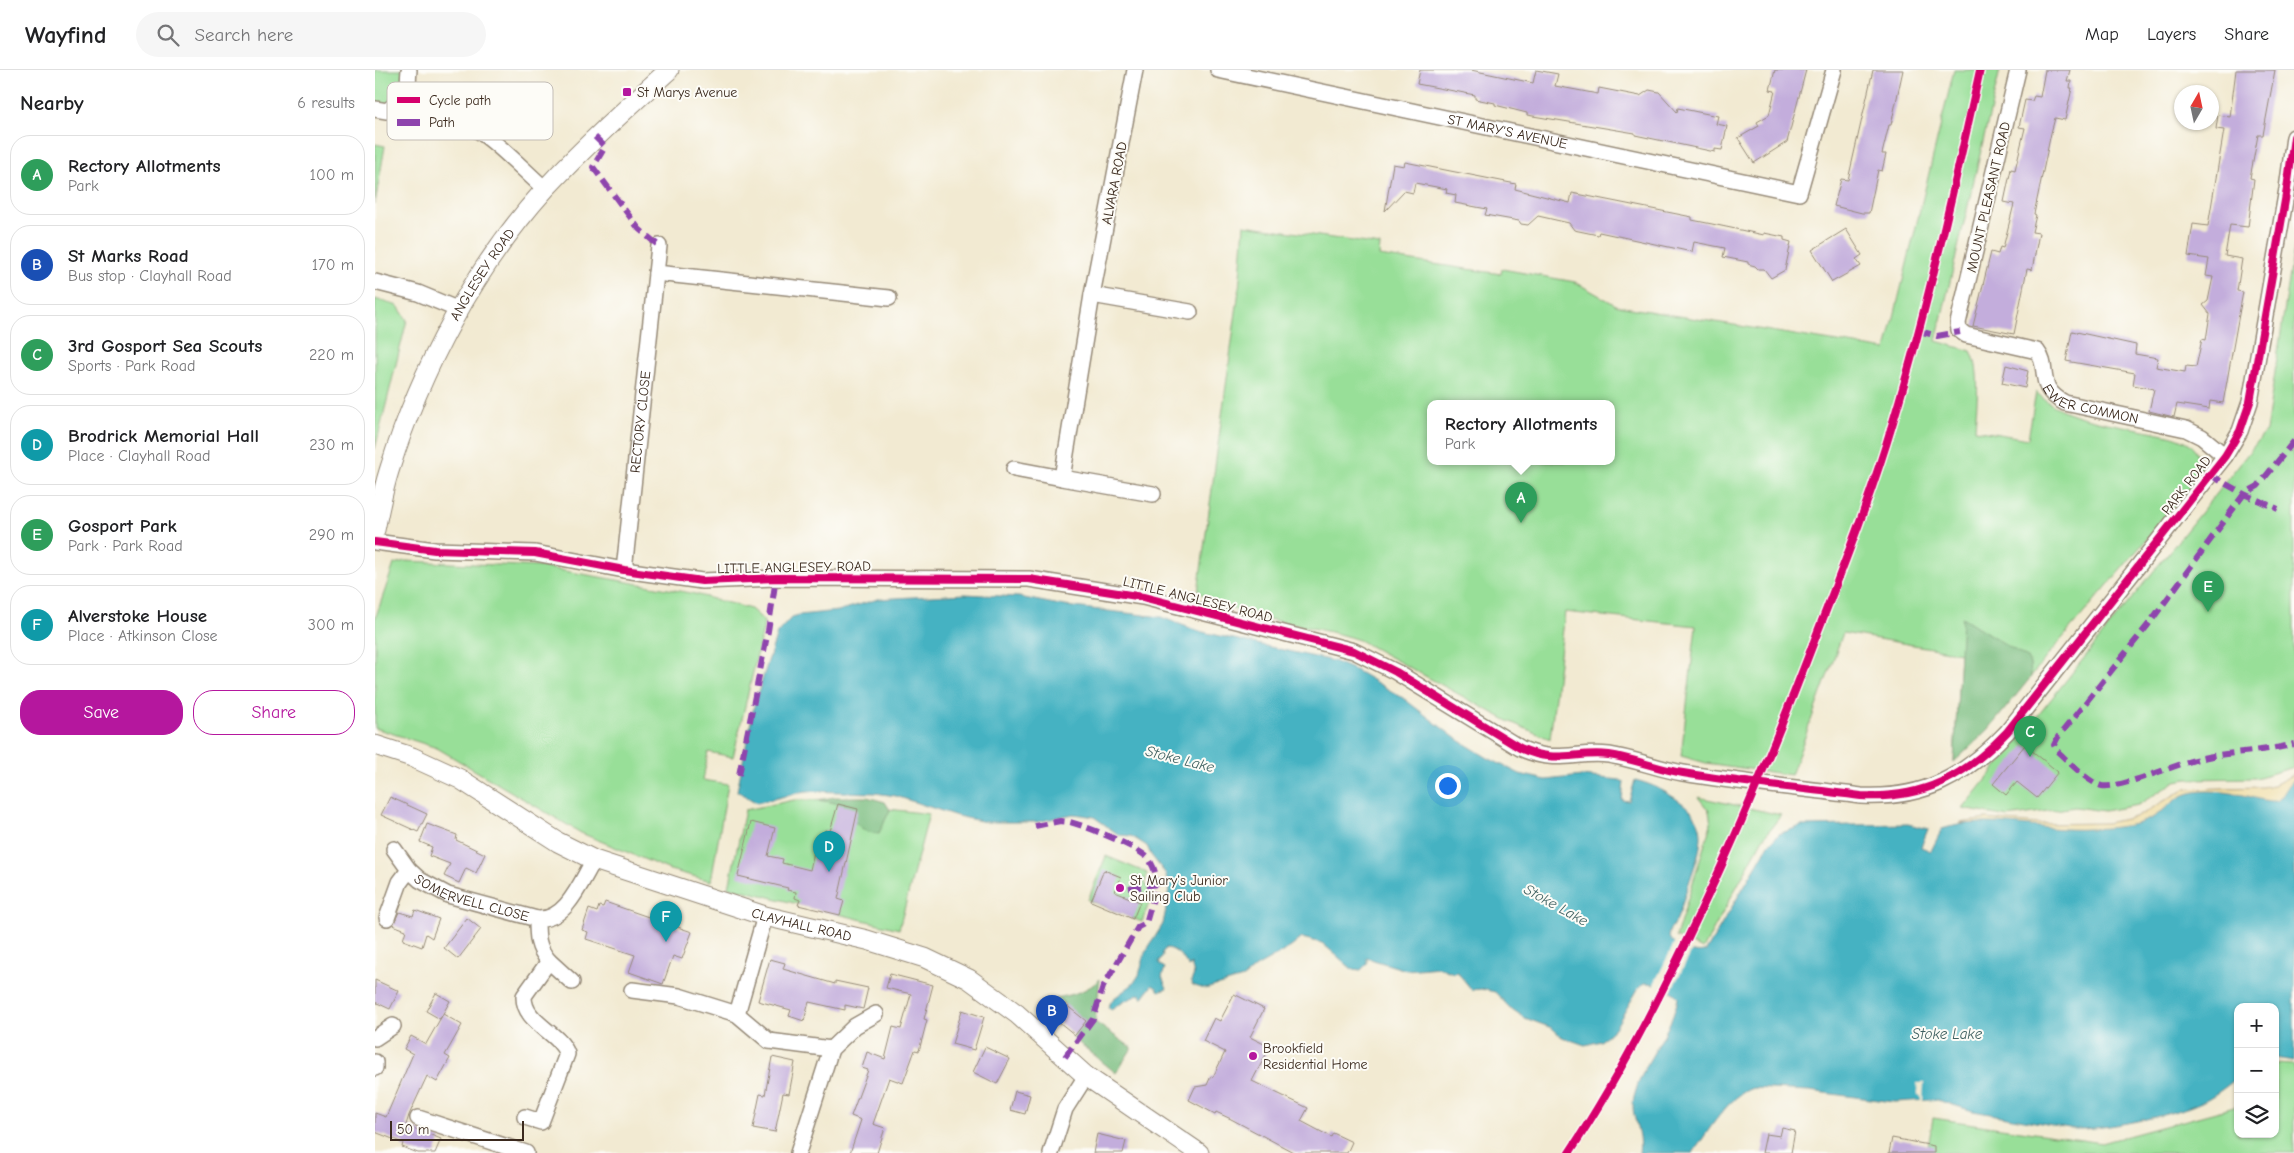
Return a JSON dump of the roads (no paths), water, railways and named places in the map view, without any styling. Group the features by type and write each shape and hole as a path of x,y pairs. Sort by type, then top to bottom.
{"street":[{"name":"ANGLESEY ROAD","path":"375,530 382,471 459,310 493,256 545,190 595,137 669,70"},
{"name":"ALVARA ROAD","path":"1061,478 1092,295 1135,70"},
{"name":"ST MARY'S AVENUE","path":"1218,70 1799,193 1835,70"},
{"name":"MOUNT PLEASANT ROAD","path":"1958,323 2018,70"},
{"name":"PARK ROAD","path":"1951,776 1982,756 2007,732 2225,456 2240,431 2250,402 2294,136"},
{"path":"489,140 545,190"},
{"name":"RECTORY CLOSE","path":"624,570 659,246"},
{"path":"657,273 889,298"},
{"path":"375,282 418,293 459,310"},
{"path":"1092,295 1189,312"},
{"name":"EWER COMMON","path":"1958,323 1959,330 1966,335 2037,351 2041,356 2045,383 2051,393 2061,401 2076,406 2186,429 2202,437 2225,456"},
{"path":"1014,469 1153,494"},
{"name":"LITTLE ANGLESEY ROAD","path":"375,542 435,550 535,554 624,570 702,581 776,578 981,578 1053,581 1158,600 1354,652 1396,672 1520,748 1550,758 1610,755 1683,773 1861,796 1890,797 1915,793 1932,787 1951,776"},
{"name":"CLAYHALL ROAD","path":"375,745 412,757 460,779 558,842 594,860 765,916 867,940 925,958 961,975 1017,1014 1086,1076 1199,1153"},
{"name":"SOMERVELL CLOSE","path":"394,849 409,870 420,880 448,895 537,919 553,918 561,912 594,860"},
{"name":"SOMERVELL CLOSE","path":"387,918 400,882 409,870"},
{"path":"737,1014 765,916"},
{"name":"SOMERVELL CLOSE","path":"537,919 537,939 542,952 549,962 572,982"},
{"path":"525,1117 541,1122 567,1058 564,1047 530,1014 524,1005 525,993 549,962"},
{"path":"632,990 679,996 737,1014 769,1041 831,1049"},
{"path":"798,1153 831,1049 855,1026 876,1014"},
{"path":"375,1038 393,1026"},
{"path":"375,1062 375,1068"},
{"path":"1051,1153 1065,1108 1086,1076"},
{"path":"418,1118 526,1153"}],"water":[{"name":"Stoke Lake","path":"965,594 1019,597 1065,606 1161,617 1198,631 1333,661 1357,671 1403,698 1454,737 1488,758 1520,774 1546,780 1582,776 1620,780 1624,782 1622,800 1629,801 1635,780 1658,788 1684,804 1699,823 1701,833 1698,855 1679,915 1669,932 1669,937 1676,945 1682,949 1695,952 1706,951 1769,844 1779,834 1801,826 1908,824 1928,829 1921,847 1931,851 1942,829 1960,825 1996,823 2071,829 2097,829 2121,826 2152,818 2179,797 2196,792 2223,792 2277,801 2294,780 2294,1061 2279,1059 2279,1003 2234,1003 2234,1080 2204,1101 2188,1108 2156,1117 2102,1127 2075,1129 1973,1111 1937,1100 1894,1102 1809,1091 1753,1088 1735,1098 1727,1106 1693,1153 1639,1153 1640,1145 1633,1110 1634,1097 1643,1073 1668,1027 1678,997 1671,991 1658,985 1645,983 1638,989 1615,1028 1601,1041 1585,1045 1562,1037 1552,1028 1525,1018 1509,1007 1495,992 1481,989 1472,990 1457,972 1453,973 1439,967 1406,970 1367,958 1367,964 1361,970 1352,969 1322,943 1302,938 1291,947 1256,967 1243,978 1205,989 1192,985 1191,982 1194,974 1191,964 1189,967 1176,952 1166,948 1159,961 1160,965 1165,968 1162,977 1167,988 1159,991 1152,985 1142,999 1140,994 1111,1010 1108,1007 1113,999 1133,984 1139,975 1145,953 1163,924 1169,887 1165,873 1151,855 1147,846 1131,836 1119,835 1094,817 1082,815 1073,814 1037,822 986,822 957,816 896,796 875,793 806,791 757,803 737,791 754,706 777,633 792,617 838,611 878,599"}],"place":[{"name":"St Marys Avenue","path":"627,92"},
{"name":"Rectory Allotments","path":"1521,523"},
{"name":"Gosport Park","path":"2208,612"},
{"name":"3rd Gosport Sea Scouts","path":"2030,757"},
{"name":"Brodrick Memorial Hall","path":"829,872"},
{"name":"St Mary's Junior Sailing Club","path":"1120,888"},
{"name":"Alverstoke House","path":"666,942"},
{"name":"St Marks Road","path":"1052,1036"},
{"name":"Brookfield Residential Home","path":"1253,1056"}]}
